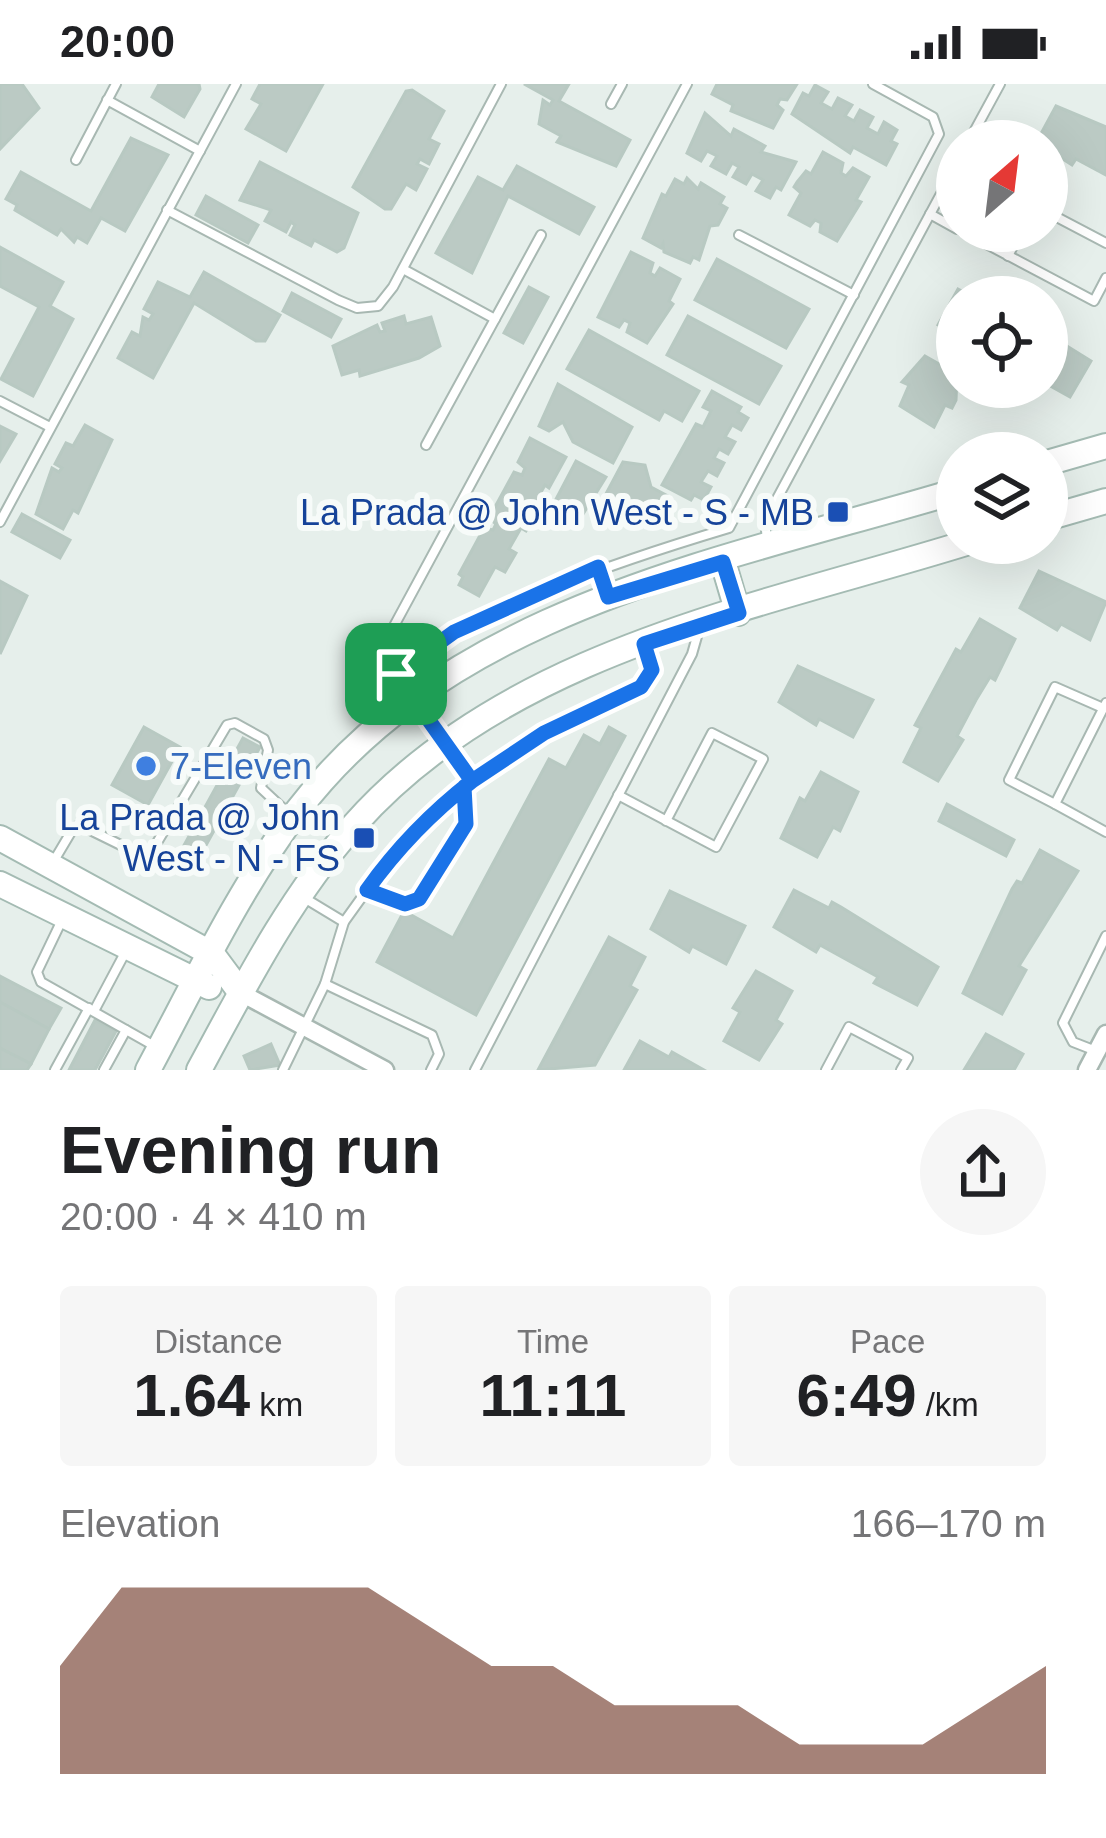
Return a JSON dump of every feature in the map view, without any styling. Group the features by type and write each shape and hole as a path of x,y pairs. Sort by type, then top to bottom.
{"main road":[{"path":"1068,458 1106,446"},
{"path":"153,1059 293,818 342,760 414,701 481,653 608,597 936,497"},
{"path":"1068,512 1106,501"},
{"path":"206,1068 241,993 300,895 358,820 446,743 524,695 596,659 936,552"},
{"path":"723,562 739,613"},
{"path":"0,838 212,954 241,993"},
{"path":"0,884 194,984 241,993"}],"street":[{"path":"241,993 385,1070"},
{"path":"1087,1070 1106,1034"}],"lane":[{"path":"76,160 116,84"},
{"path":"0,522 236,84"},
{"path":"167,210 358,308 377,305 403,268 501,84"},
{"path":"611,104 622,84"},
{"path":"367,890 405,904 419,899 466,824 468,784 446,743 388,662 387,639 688,84"},
{"path":"396,674 454,632 598,567 729,527 940,134 933,117 873,84"},
{"path":"980,120 1000,84"},
{"path":"107,100 200,151"},
{"path":"768,548 765,521 936,203"},
{"path":"930,214 936,217"},
{"path":"1068,223 1106,242"},
{"path":"426,445 541,236"},
{"path":"739,236 854,295"},
{"path":"1000,252 1094,301 1106,278"},
{"path":"1008,256 1010,252"},
{"path":"403,268 495,319"},
{"path":"0,401 50,428"},
{"path":"598,567 608,597"},
{"path":"475,1070 692,654 700,625"},
{"path":"283,1070 326,984 344,922 390,858 468,784 544,733 641,687 652,670 644,644"},
{"path":"1055,804 1105,705 1055,688 1009,780 1106,832"},
{"path":"51,866 74,827 82,826 141,854 152,851 227,724 235,723 264,739 268,750 261,788 293,818"},
{"path":"618,795 666,821 716,847 764,759 712,733 666,821"},
{"path":"300,895 344,922"},
{"path":"64,916 37,972 41,982 126,1030 153,1059"},
{"path":"1096,1052 1073,1042 1064,1023 1106,936"},
{"path":"55,1070 127,948"},
{"path":"326,984 432,1035 440,1054 431,1070"},
{"path":"826,1070 849,1027 908,1058 901,1070"},
{"path":"104,1070 126,1030"}],"building":[{"path":"0,84 22,84 39,108 0,149"},
{"path":"159,84 199,84 184,117 152,97"},
{"path":"260,84 323,84 286,151 246,129 261,104 252,99"},
{"path":"524,84 569,84 559,101 630,140 616,166 557,142 561,136 539,124 543,100 550,105 553,100"},
{"path":"717,84 797,84 787,100 780,99 777,105 783,110 773,128 731,111 733,105 712,94"},
{"path":"815,85 828,92 821,103 832,109 838,98 852,105 845,116 854,121 860,110 873,117 867,128 878,134 884,122 897,130 891,141 897,144 886,165 853,147 850,153 792,114 803,93 809,96"},
{"path":"412,90 444,111 429,139 439,144 429,164 420,159 417,164 427,169 416,190 406,184 391,209 385,209 353,187 406,91"},
{"path":"1056,106 1106,127 1106,175 1076,159 1072,165 1068,162 1068,120 1048,120"},
{"path":"705,113 731,136 734,129 765,146 761,152 796,162 781,190 776,187 770,198 756,191 763,180 752,174 746,184 733,177 739,167 732,163 726,174 711,166 717,156 707,151 701,161 687,153"},
{"path":"131,138 168,155 125,231 101,218 87,243 77,237 74,242 61,229 57,235 15,210 17,205 6,199 21,172 91,211"},
{"path":"823,152 843,163 841,173 846,176 853,168 869,177 856,200 861,202 837,241 820,232 821,223 815,220 810,226 789,215 801,193 794,187 806,171 811,174"},
{"path":"260,162 358,213 344,248 337,252 314,240 311,246 290,235 295,225 291,222 286,232 265,221 271,210 240,200"},
{"path":"517,166 594,207 579,234 508,196 472,273 436,253 478,177 503,190"},
{"path":"687,178 698,189 701,183 724,197 720,204 727,208 718,225 710,226 699,260 693,257 690,263 664,252 663,244 661,248 643,238 662,194 666,196 675,179 684,184"},
{"path":"206,196 258,225 248,243 196,215"},
{"path":"0,247 63,282 50,306 73,319 33,396 1,379 39,307 0,286"},
{"path":"631,252 653,263 650,273 655,276 660,268 680,279 669,301 673,304 647,343 627,332 630,323 624,320 619,327 598,317"},
{"path":"717,259 809,309 786,348 695,300"},
{"path":"204,272 280,315 265,341 256,341 194,303 153,378 118,358 132,332 140,336 143,317 149,320 153,314 144,309 158,282 190,297"},
{"path":"529,287 548,297 523,343 504,333"},
{"path":"292,293 341,319 331,337 283,311"},
{"path":"404,316 406,324 431,317 440,346 419,358 360,376 359,370 342,375 333,346 377,325 380,332 385,331 382,323"},
{"path":"688,316 781,366 759,404 667,355"},
{"path":"589,330 699,391 682,421 664,411 659,420 567,369"},
{"path":"1068,347 1091,361 1068,396"},
{"path":"925,356 936,362 936,408 944,408 934,427 900,406 909,385 902,382"},
{"path":"558,384 632,427 613,463 573,442 563,422 549,431 539,426"},
{"path":"712,391 741,407 738,412 748,418 741,430 732,425 725,437 735,442 728,454 719,449 714,458 724,463 717,476 708,471 701,482 711,487 704,500 694,495 691,500 662,485 696,424 703,427 711,411 703,407"},
{"path":"85,425 112,440 78,513 73,510 63,529 36,514 52,468 59,472 62,468 55,464 66,443 73,446"},
{"path":"0,426 16,434 0,461"},
{"path":"530,438 566,457 549,488 545,485 540,494 545,497 526,531 521,528 509,549 516,553 505,572 495,567 479,596 459,585 463,577 459,574 484,528 493,530 496,524 489,518 514,472 522,475 525,468 518,462"},
{"path":"576,461 606,477 575,527 559,518 565,506 555,501"},
{"path":"623,462 645,465 651,487 670,497 659,517 632,502 622,520 599,507"},
{"path":"22,514 70,540 60,558 12,532"},
{"path":"1039,571 1106,602 1090,640 1061,624 1057,630 1020,608"},
{"path":"0,581 27,596 0,654"},
{"path":"980,619 1015,639 995,680 990,677 976,700 957,736 963,740 938,781 904,762 921,728 915,725 956,649 961,652"},
{"path":"798,666 873,700 853,737 819,719 816,725 779,702"},
{"name":"7-Eleven","path":"144,727 180,747 148,805 112,785"},
{"path":"609,727 625,736 476,1015 377,962 404,911 453,938 549,759 566,768 584,735 600,744"},
{"path":"243,738 260,747 199,858 182,849"},
{"path":"821,772 858,792 840,831 833,827 817,857 781,838 800,798 805,801"},
{"path":"947,804 1014,840 1006,856 939,821"},
{"path":"1040,850 1078,871 1019,966 1026,970 1002,1014 963,993 1012,889 1017,881 1022,883"},
{"path":"794,890 829,908 832,902 938,967 917,1005 874,983 878,977 820,945 816,952 774,927"},
{"path":"670,891 745,926 726,964 692,946 689,952 651,929"},
{"path":"609,937 645,957 630,986 637,990 595,1065 538,1070"},
{"path":"756,971 792,991 776,1020 782,1024 759,1060 724,1041 740,1012 733,1008"},
{"path":"0,976 61,1008 49,1029 0,1002"},
{"path":"0,1002 49,1029 31,1064 0,1048"},
{"path":"95,1020 116,1031 95,1070 69,1070"},
{"path":"986,1034 1023,1054 1014,1070 964,1070"},
{"path":"640,1041 669,1057 672,1052 704,1070 624,1070"},
{"path":"271,1044 280,1065 250,1070 244,1056"},
{"path":"0,1048 31,1064 27,1070 0,1070"}],"place":[{"name":"La Prada @ John West - S - MB","path":"838,512"},
{"name":"7-Eleven","path":"146,766"},
{"name":"La Prada @ John West - N - FS","path":"364,838"}],"route":[{"path":"396,674 454,632 598,567 608,597 723,562 739,613 644,644 652,670 650,680 544,733 472,781 464,787 438,807 367,890 405,904 419,899 466,824 464,787 472,781 396,674"}]}
